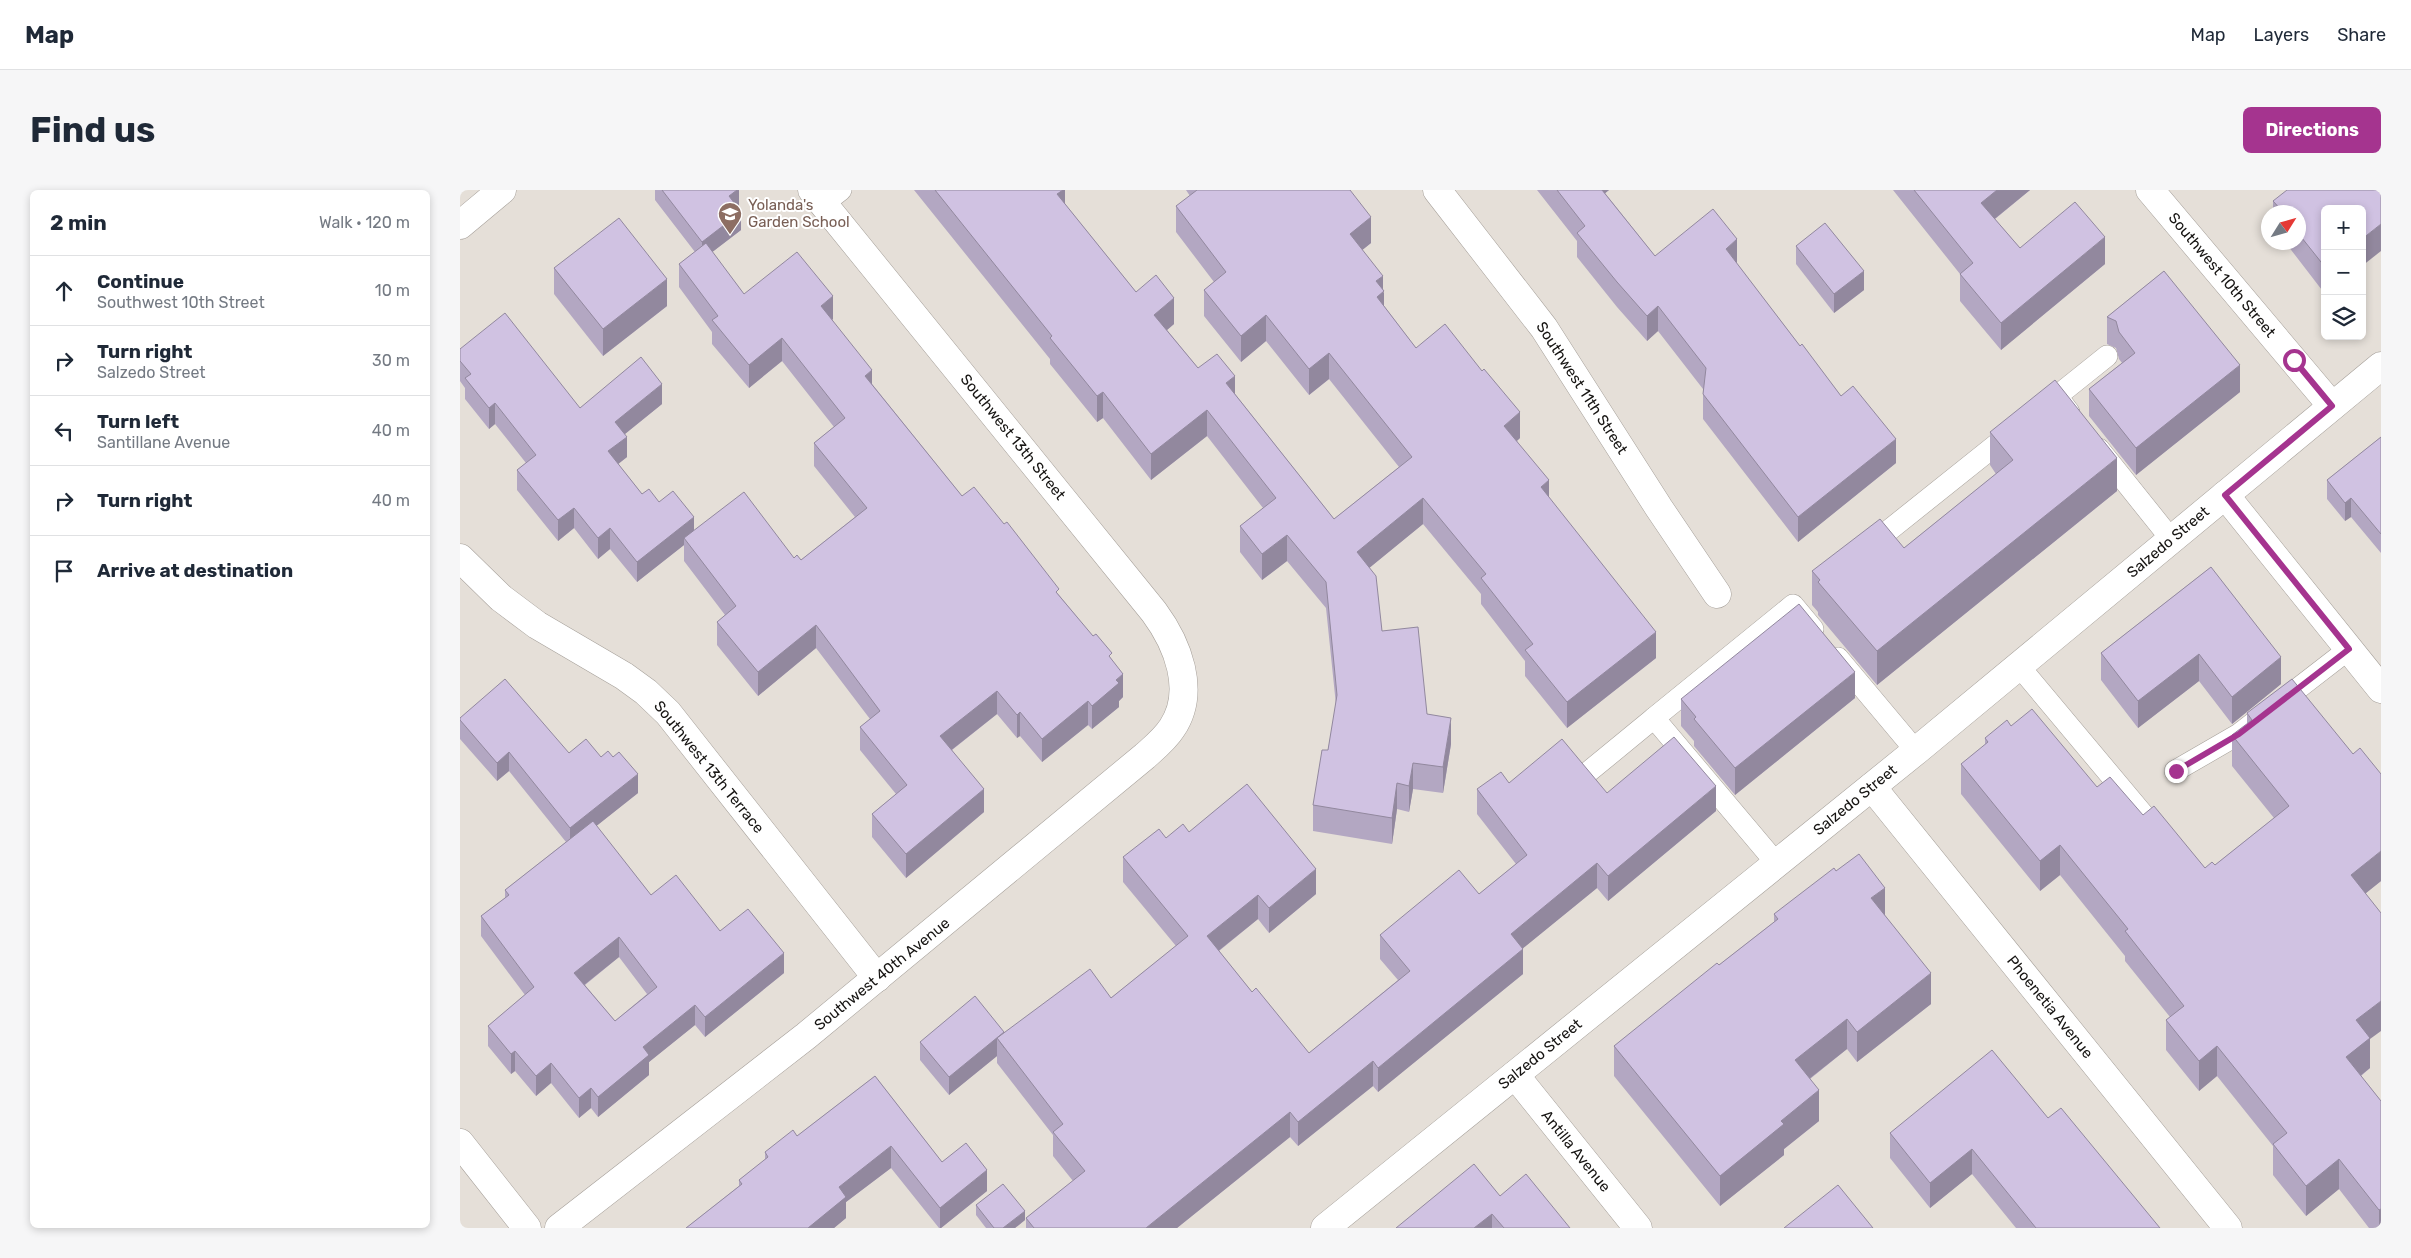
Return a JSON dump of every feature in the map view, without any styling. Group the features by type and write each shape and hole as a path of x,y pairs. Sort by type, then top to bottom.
{"street":[{"path":"460,225 502,190"},
{"name":"Southwest 11th Street","path":"1437,190 1544,328 1658,508 1717,594"},
{"name":"Southwest 10th Street","path":"2150,190 2332,406"},
{"name":"Southwest 13th Street","path":"825,195 1167,630 1176,649 1183,684 1183,699"},
{"name":"Salzedo Street","path":"1325,1228 1872,787 2381,366"},
{"path":"2225,495 2381,689"},
{"name":"Southwest 13th Terrace","path":"460,558 501,598 537,625 624,676 646,692 668,713 877,978"},
{"name":"Southwest 40th Avenue","path":"559,1228 806,1036 1145,756 1173,727 1183,699"},
{"name":"Phoenetia Avenue","path":"1872,787 2228,1228"},
{"name":"Antilla Avenue","path":"1515,1075 1638,1228"},
{"path":"460,1143 527,1228"}],"lane":[{"path":"1849,562 2107,356"},
{"path":"2041,408 2085,431 2171,539"},
{"path":"1588,773 1793,605 1916,751"},
{"path":"2176,771 2239,734 2349,649"},
{"path":"2019,666 2147,819"},
{"path":"1654,718 1777,864"}],"building":[{"path":"662,190 737,190 729,196 741,212 702,242"},
{"path":"935,190 1063,190 1057,194 1136,292 1156,275 1174,298 1154,315 1198,368 1217,354 1235,376 1226,383 1334,519 1412,457 1329,353 1309,369 1266,315 1241,336 1204,290 1226,272 1176,206 1197,190 1350,190 1371,217 1350,234 1383,276 1376,281 1384,291 1377,297 1416,348 1445,324 1482,371 1484,369 1520,412 1504,426 1549,480 1541,487 1656,632 1567,702 1525,650 1533,644 1481,578 1486,574 1423,498 1357,552 1376,576 1382,631 1418,627 1427,714 1451,718 1443,767 1413,763 1409,786 1397,783 1392,818 1313,805 1322,750 1328,750 1337,695 1326,582 1287,535 1262,554 1240,526 1276,498 1207,410 1151,454 1103,392 1097,396 1050,338 1052,336"},
{"path":"1557,190 1602,190 1655,256 1713,209 1737,239 1726,249 1800,346 1802,344 1841,396 1853,386 1896,439 1798,517 1703,394 1706,368 1658,306 1647,316 1617,282 1577,233 1585,226"},
{"path":"1914,190 1997,190 1981,203 2020,248 2075,202 2105,237 2001,323 1960,274 1973,263"},
{"path":"2287,190 2381,190 2381,224 2366,236 2366,205 2321,205 2321,262 2306,243 2306,205 2277,205 2273,201"},
{"path":"619,218 667,279 603,329 554,268"},
{"path":"1825,223 1864,271 1834,294 1796,246"},
{"path":"706,243 744,294 797,252 833,296 821,306 872,370 865,376 962,496 974,487 1004,524 1007,522 1059,589 1056,592 1093,636 1096,634 1112,653 1109,656 1123,674 1116,680 1119,683 1092,706 1088,701 1042,739 1020,712 1017,715 997,691 940,736 984,789 906,854 872,814 907,785 860,727 880,711 816,625 758,672 717,622 736,606 684,538 744,492 794,558 797,555 801,560 867,508 814,443 845,418 782,338 749,365 712,320 718,316 679,264"},
{"path":"2164,271 2240,365 2136,448 2089,389 2135,353 2119,332 2116,321 2107,317"},
{"path":"505,313 580,408 641,357 662,384 615,422 627,437 608,451 642,494 649,489 659,502 673,491 694,517 637,562 610,528 598,538 574,508 558,520 517,470 536,455 495,403 489,408 465,378 471,374 460,361 460,349"},
{"path":"2055,380 2117,458 1877,651 1818,582 1820,580 1812,571 1880,519 1904,548 2013,460 1990,432"},
{"path":"2381,437 2381,534 2351,498 2345,503 2327,480"},
{"path":"2211,567 2281,657 2232,697 2199,654 2138,701 2101,653"},
{"path":"1799,604 1855,672 1735,768 1694,719 1696,717 1681,699"},
{"path":"505,679 569,753 586,739 601,757 608,751 613,757 619,752 638,774 570,828 509,752 497,763 460,720"},
{"path":"2292,679 2353,754 2360,748 2381,774 2381,851 2351,875 2381,913 2381,1001 2356,1020 2370,1038 2346,1057 2381,1101 2381,1209 2379,1210 2339,1159 2306,1186 2273,1144 2287,1133 2217,1046 2199,1061 2166,1020 2184,1006 2125,931 2128,929 2060,845 2040,861 1961,764 1988,742 1985,738 2007,720 2011,726 2032,709 2097,787 2110,777 2143,815 2154,806 2205,868 2212,862 2215,865 2289,806 2232,735 2252,720 2247,713"},
{"path":"1674,737 1716,786 1608,876 1597,863 1511,934 1523,949 1378,1068 1373,1061 1298,1122 1290,1112 1146,1228 1034,1228 1026,1218 1085,1171 1053,1132 1063,1124 997,1038 1090,969 1111,998 1188,936 1123,857 1159,829 1166,838 1183,824 1189,832 1247,784 1316,869 1269,908 1258,895 1207,936 1252,992 1256,988 1309,1053 1410,971 1380,935 1459,870 1479,894 1527,855 1477,789 1501,772 1509,783 1562,739 1607,793"},
{"path":"593,821 651,895 676,875 720,931 748,909 784,953 705,1017 695,1005 643,1047 649,1055 598,1097 591,1088 579,1098 551,1063 536,1076 515,1051 511,1054 488,1026 534,987 481,916 509,895 505,890","holes":["619,937 657,987 615,1021 574,973"]},
{"path":"1859,854 1885,888 1871,898 1931,973 1857,1032 1847,1019 1795,1060 1819,1090 1781,1121 1784,1124 1720,1176 1614,1046 1717,963 1719,965 1778,919 1774,914 1834,868 1836,871"},
{"path":"975,996 1004,1032 949,1077 920,1042"},
{"path":"1992,1050 2048,1118 2061,1108 2160,1228 2036,1228 1972,1149 1930,1183 1890,1133"},
{"path":"875,1076 942,1162 966,1143 987,1170 940,1208 891,1146 839,1187 846,1197 808,1228 686,1228 742,1184 739,1180 768,1157 765,1152 793,1130 797,1136"},
{"path":"1474,1164 1500,1196 1526,1174 1570,1228 1504,1228 1492,1214 1474,1228 1396,1228"},
{"path":"1003,1184 1025,1211 1003,1228 994,1228 976,1205"},
{"path":"1838,1185 1873,1228 1784,1228"}],"place":[{"name":"Yolanda's Garden School","path":"730,235"}],"route":[{"path":"2176,771 2239,734 2349,649 2225,495 2332,406 2294,360"}]}
